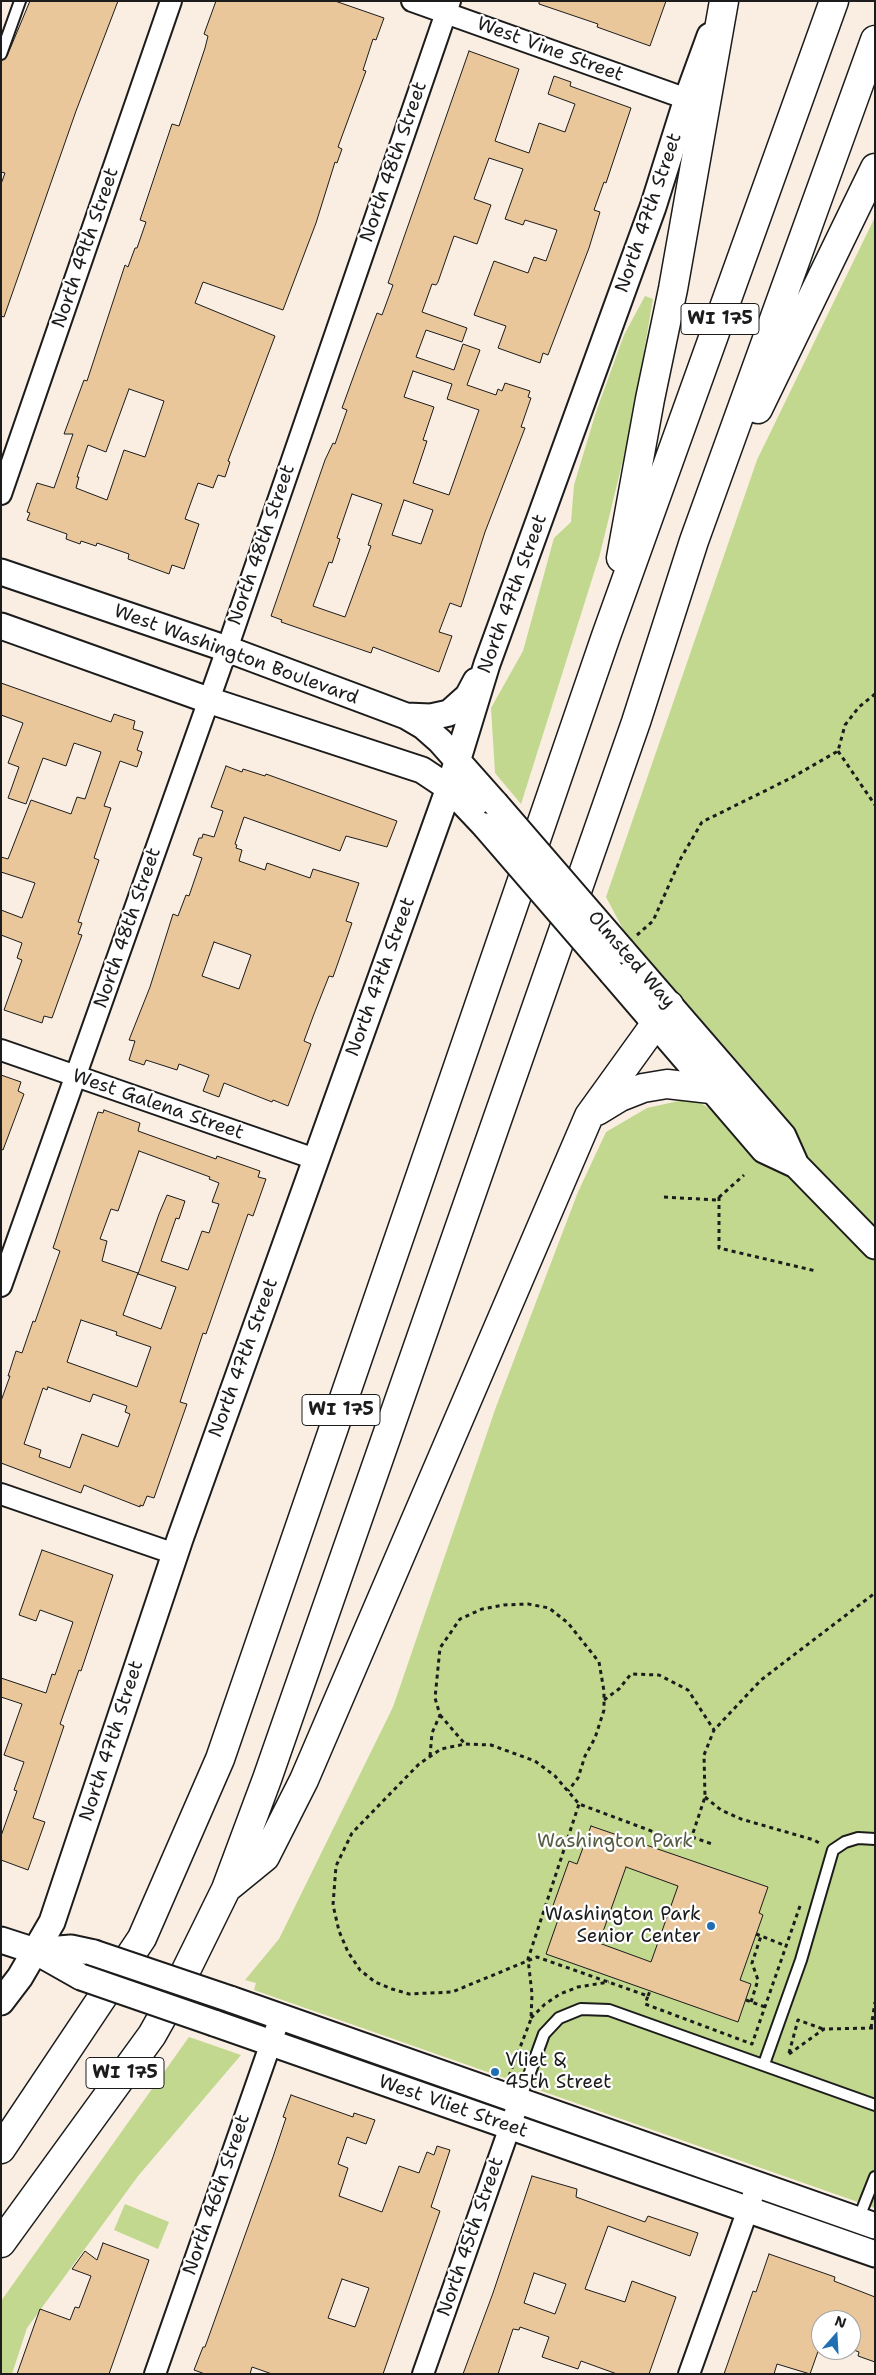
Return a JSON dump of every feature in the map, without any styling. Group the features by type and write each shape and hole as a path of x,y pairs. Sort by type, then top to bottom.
{"highway":[{"path":"606,636 650,399 673,289 723,1"},
{"name":"WI 175","path":"1,2148 142,1938 220,1760 606,636 834,1"},
{"name":"WI 175","path":"1,2243 152,2035 170,2003 226,1889 267,1779 629,741 694,541 875,40"},
{"path":"694,541 875,168"},
{"path":"226,1889 265,1856 304,1780 589,1116 663,1014"},
{"path":"589,1116 620,1097 643,1088 667,1084 711,1089"}],"street":[{"name":"North 49th Street","path":"1,494 171,1"},
{"name":"West Vine Street","path":"412,1 448,7 687,99"},
{"name":"North 47th Street","path":"1,2002 20,1977 52,1922 175,1554 449,788 487,664 653,206 687,99 723,1"},
{"name":"North 48th Street","path":"1,1286 227,650 448,7"},
{"name":"West Washington Boulevard","path":"1,572 227,650 406,716 423,726 458,760"},
{"path":"1,626 208,700 406,764 427,773 449,788"},
{"path":"406,716 431,717 449,713 468,696 487,664"},
{"name":"Olmsted Way","path":"458,760 495,803 627,944 663,1014 711,1089 764,1150 796,1165"},
{"name":"Olmsted Way","path":"449,788 485,826 612,973 663,1014 783,1136 796,1165 875,1246"},
{"name":"West Galena Street","path":"1,1050 315,1159"},
{"path":"1,1494 175,1554"},
{"name":"West Vliet Street","path":"1,1940 35,1951 81,1977 875,2254"},
{"name":"West Vliet Street","path":"35,1951 71,1948 94,1953 867,2223"},
{"name":"North 46th Street","path":"155,2374 280,2017"},
{"name":"North 45th Street","path":"423,2374 520,2101"},
{"path":"689,2374 757,2184"}],"lane":[{"path":"1,54 20,1"},
{"path":"764,2064 801,1960 833,1850 845,1842 858,1838 875,1839"},
{"path":"520,2101 544,2034 559,2018 580,2009 609,2010 875,2105"},
{"path":"867,2223 875,2177"}],"path":[{"path":"627,944 653,921 681,858 702,822 791,778 838,751 845,725 859,707 875,694"},
{"path":"838,751 875,805"},
{"path":"664,1197 716,1200 744,1174"},
{"path":"719,1197 719,1248 816,1271"},
{"path":"648,1996 537,1957 528,1959 452,1992 409,1994 375,1982 360,1970 348,1952 339,1931 333,1905 336,1866 340,1855 352,1833 366,1816 388,1798 419,1764 441,1749 465,1744 491,1745 534,1762 555,1776 579,1804 689,1845 706,1797 704,1755 714,1730 761,1680 875,1593"},
{"path":"465,1744 440,1715 434,1698 440,1648 460,1619 482,1609 504,1605 528,1604 549,1608 568,1623 598,1662 604,1700 604,1710 596,1738 585,1756 578,1778 568,1791"},
{"path":"604,1700 619,1689 631,1674 659,1675 688,1690 714,1730"},
{"path":"430,1756 432,1733 440,1715"},
{"path":"706,1797 721,1810 741,1819 814,1840 833,1850"},
{"path":"508,2076 531,2019 532,1994 528,1959 579,1804"},
{"path":"692,1837 712,1844"},
{"path":"650,1991 645,2004 752,2044 802,1900"},
{"path":"756,1934 786,1946"},
{"path":"750,2002 758,1980 752,1963 761,1936"},
{"path":"531,2019 545,2004 560,1994 578,1988 610,1982"},
{"path":"746,2000 765,2008"},
{"path":"824,2029 789,2054 798,2020 824,2029 873,2028 875,2002"}],"green space":[{"name":"Washington Park","path":"875,217 875,2208 254,1990 256,1983 245,1980 279,1939 393,1707 496,1407 578,1192 606,1132 647,1108 692,1098 719,1114 759,1086 624,931 606,897 757,460"},
{"path":"645,296 653,299 631,427 600,554 521,804 495,773 491,708 523,651 554,538 571,522 574,485 596,412 624,335"},
{"path":"189,2037 241,2055 138,2176 27,2328 12,2374 1,2374 1,2301"},
{"path":"125,2204 169,2222 158,2249 114,2230"}],"building":[{"path":"30,1 118,1 76,111 4,317 1,316 1,184 5,173 1,172 1,61 7,56"},
{"path":"216,1 335,1 384,18 376,40 373,39 363,70 366,71 338,147 342,149 337,163 335,162 316,223 283,310 203,282 195,303 275,336 228,461 230,462 225,477 218,475 213,488 198,483 185,519 199,524 184,569 172,565 169,574 128,559 129,554 97,543 96,546 81,541 80,544 66,539 67,534 27,520 30,513 27,512 37,483 54,488 73,434 64,434 84,380 87,381 125,265 128,267 135,248 137,248 146,222 140,220 172,124 179,126 205,48 208,36 204,34","holes":["129,389 164,401 145,457 124,450 107,500 76,488 79,477 77,477 88,445 106,452"]},
{"path":"539,1 666,1 650,46 597,27 598,24 539,4"},
{"path":"469,51 519,69 495,141 529,153 539,123 565,132 575,104 548,94 554,76 571,82 570,86 631,108 606,183 604,182 594,210 600,212 589,248 548,355 543,353 540,363 498,348 506,326 474,315 494,261 528,273 534,257 546,261 557,230 525,220 523,225 505,219 523,169 489,158 474,199 491,205 477,244 454,236 438,282 436,285 432,284 422,312 467,328 462,342 426,330 416,357 454,370 463,344 480,350 467,385 496,395 498,389 502,391 505,383 530,391 528,397 531,398 521,427 525,428 485,532 461,607 450,603 439,632 452,636 439,672 373,647 371,653 281,622 282,620 271,616 325,460 333,443 335,444 347,410 342,408 362,353 377,313 382,315 393,285 388,283","holes":["413,371 452,384 447,399 479,410 449,495 413,483 427,441 423,440 434,407 404,397","352,494 382,504 368,545 371,546 345,617 313,606 329,562 332,563 340,539 337,538","404,500 433,510 421,544 392,535"]},
{"path":"1,683 111,722 114,714 135,721 133,729 143,732 137,750 142,752 137,767 120,761 104,806 111,808 94,858 99,860 78,922 82,923 78,934 82,935 52,1018 44,1016 42,1023 4,1010 22,960 17,958 22,943 1,935 1,910 22,918 35,883 1,872 1,857 8,859 31,800 71,814 77,797 85,799 101,752 74,743 66,766 43,758 26,804 8,798 19,767 8,763 23,723 1,715"},
{"path":"226,766 242,772 243,769 265,776 266,774 397,821 387,847 346,836 340,851 244,817 235,844 237,845 236,848 242,850 239,861 265,870 267,863 310,878 313,869 359,883 346,921 352,923 333,977 329,976 304,1041 311,1044 288,1106 273,1100 272,1102 224,1083 219,1097 203,1091 209,1075 179,1064 177,1070 146,1060 144,1065 129,1060 135,1041 129,1040 150,987 173,914 178,916 186,895 189,896 202,858 193,855 199,838 202,838 203,834 214,837 223,811 211,807","holes":["214,942 251,955 239,989 202,976"]},
{"path":"1,1075 21,1082 18,1091 24,1094 3,1150 1,1149"},
{"path":"104,1110 140,1123 138,1131 216,1159 217,1156 260,1171 258,1177 266,1179 253,1216 248,1214 206,1334 203,1333 180,1402 187,1404 154,1498 147,1496 143,1506 140,1505 140,1507 84,1485 81,1493 1,1463 1,1401 10,1376 8,1376 16,1351 22,1353 33,1321 35,1322 60,1251 53,1248 98,1112 103,1113","holes":["139,1151 210,1177 209,1179 219,1183 212,1202 219,1204 209,1233 202,1231 188,1270 161,1261 176,1218 179,1219 185,1201 167,1195 159,1214 138,1274 176,1287 161,1329 123,1315 138,1273 102,1261 107,1241 100,1239 111,1209 118,1211","81,1320 117,1332 116,1335 151,1347 137,1387 67,1362","48,1387 90,1402 93,1394 127,1406 125,1412 130,1414 118,1447 82,1434 70,1468 39,1457 41,1450 24,1444 43,1388 47,1390"]},
{"path":"42,1550 113,1575 81,1671 79,1670 60,1724 64,1726 33,1818 45,1822 28,1870 1,1860 1,1836 17,1791 14,1790 24,1762 4,1755 22,1704 1,1697 1,1678 46,1693 52,1674 55,1675 73,1622 40,1610 36,1621 19,1615"},
{"name":"Washington Park Senior Center","path":"591,1826 768,1887 759,1913 763,1915 740,1980 751,1984 738,2022 546,1954 559,1917 550,1914 569,1861 577,1864","holes":["626,1867 678,1886 651,1962 599,1943"]},
{"path":"291,2095 353,2117 354,2113 375,2120 366,2144 347,2137 338,2164 348,2168 339,2196 382,2212 399,2166 419,2173 427,2152 434,2155 437,2146 450,2150 431,2207 440,2211 383,2374 272,2374 252,2367 250,2374 205,2374 194,2370 203,2347 205,2347 273,2157 286,2118 283,2117","holes":["342,2279 369,2288 355,2327 328,2318"]},
{"path":"532,2176 577,2189 576,2197 645,2222 648,2216 698,2233 690,2256 608,2226 585,2289 625,2302 632,2281 676,2297 649,2374 617,2374 581,2361 578,2369 542,2357 549,2337 520,2327 519,2330 513,2329 498,2374 463,2374 493,2293","holes":["534,2273 566,2284 555,2314 524,2303"]},
{"path":"103,2243 149,2260 109,2374 17,2374 40,2309 70,2320 75,2307 79,2308 91,2276 72,2269 85,2251 97,2260"},
{"path":"769,2254 835,2277 834,2281 875,2297 875,2362 861,2357 861,2310 811,2310 811,2360 815,2360 810,2374 777,2364 774,2374 724,2374 753,2291 756,2292"}],"place":[{"name":"Washington Park Senior Center","path":"711,1926"},
{"name":"Vliet & 45th Street","path":"495,2072"}]}
